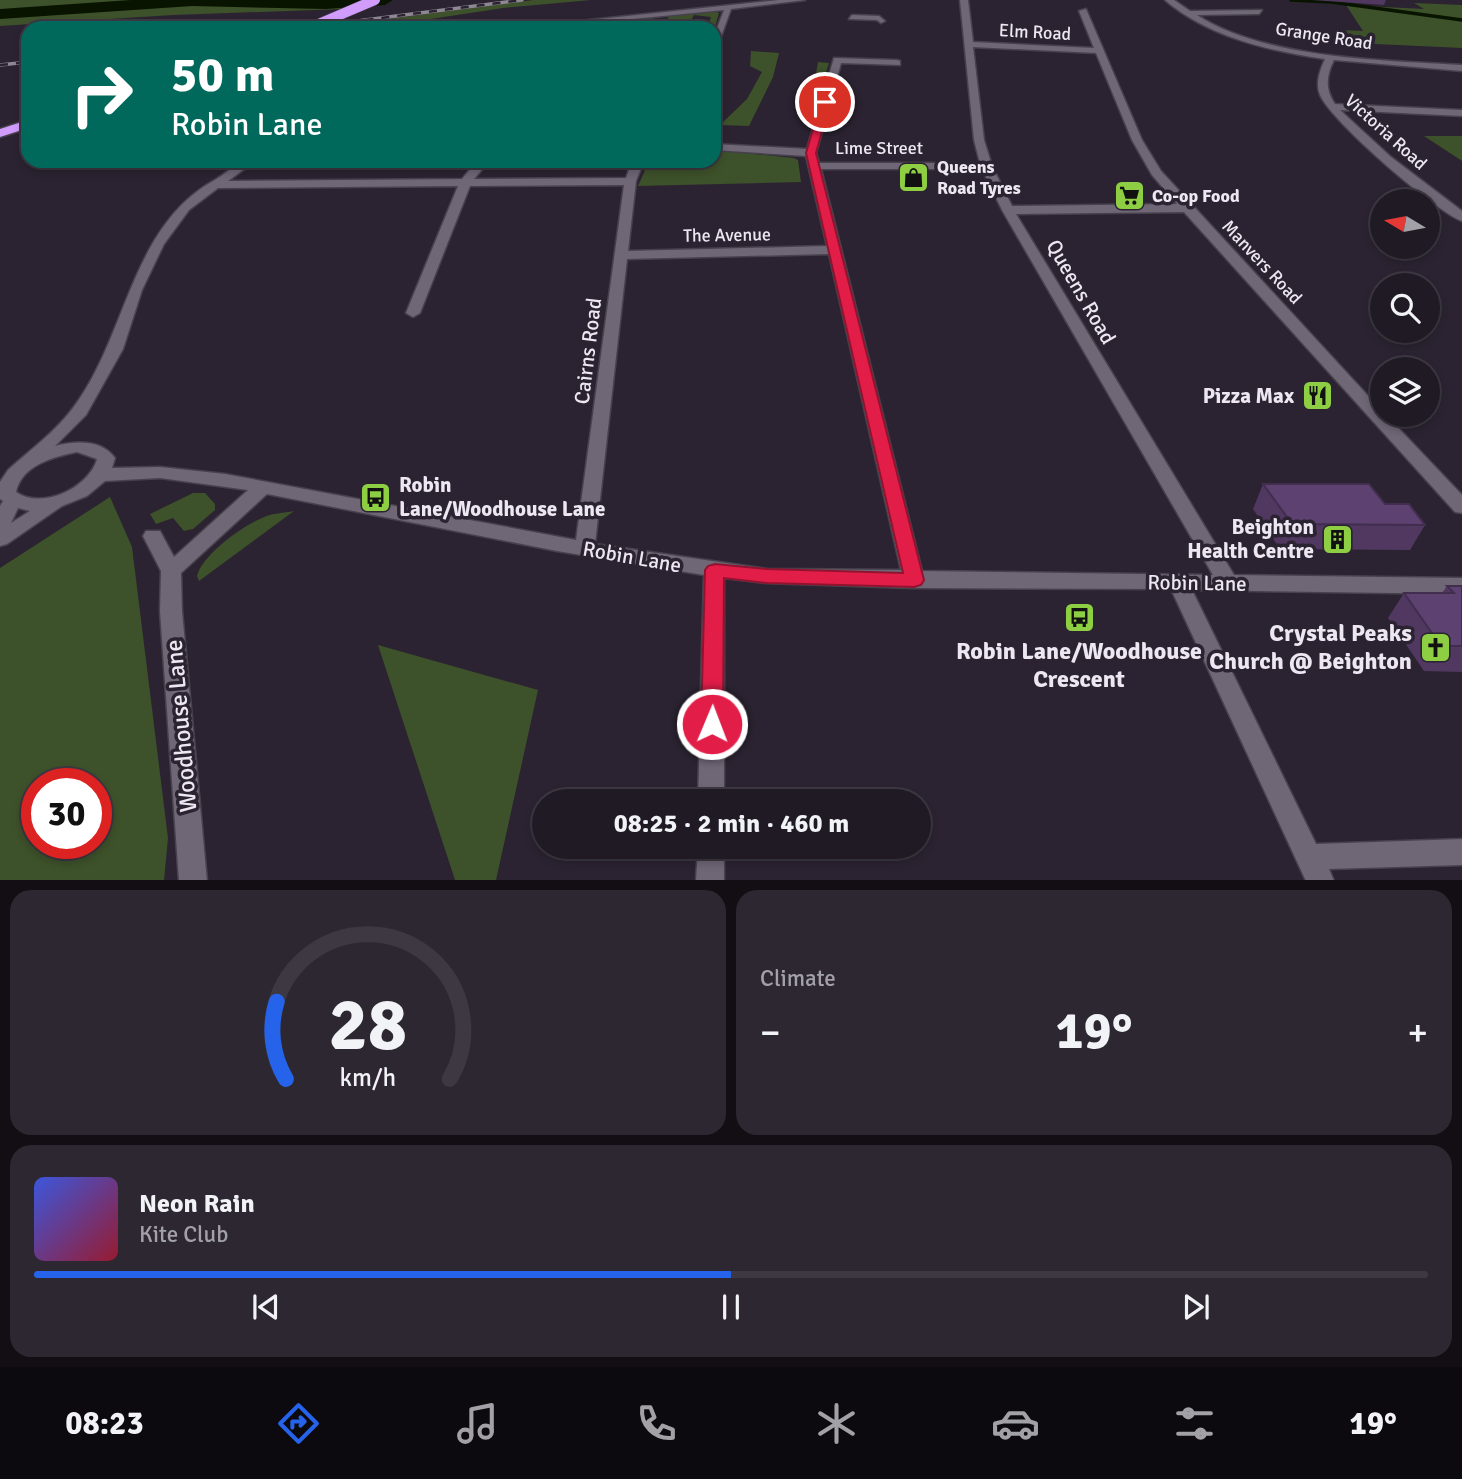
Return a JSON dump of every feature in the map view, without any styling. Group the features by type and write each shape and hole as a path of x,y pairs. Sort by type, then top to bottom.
{"highway":[{"path":"325,21 374,0"},
{"path":"0,133 21,126"}],"street":[{"path":"581,21 801,0"},
{"name":"Queens Road","path":"964,0 979,140 986,166 1008,209 1228,583"},
{"name":"Grange Road","path":"1169,0 1187,13 1232,34 1331,56 1462,68"},
{"path":"721,30 728,7"},
{"name":"Manvers Road","path":"1083,11 1137,140 1156,173 1462,507"},
{"name":"Grange Road","path":"1187,13 1259,12"},
{"path":"658,21 662,13"},
{"path":"852,16 879,18 881,21"},
{"name":"Elm Road","path":"969,44 1100,51"},
{"name":"Victoria Road","path":"1331,56 1322,78 1325,96 1331,107 1375,148 1462,217"},
{"path":"897,63 837,60 813,160 914,580"},
{"path":"1331,107 1462,113"},
{"name":"Lime Street","path":"721,148 813,160 986,166"},
{"path":"62,499 31,505 12,501 6,494 6,484 13,474 73,421 115,349 135,290 158,244 185,207 238,168"},
{"path":"413,313 465,183 477,168"},
{"name":"Cairns Road","path":"585,548 630,181 635,168"},
{"path":"213,185 630,181"},
{"path":"1008,209 1186,208"},
{"name":"The Avenue","path":"621,255 833,250"},
{"path":"73,421 77,447"},
{"path":"0,539 62,499 90,485 106,467 106,458 91,448 77,447 30,461"},
{"name":"Robin Lane","path":"101,475 120,472 172,475 262,488 585,548 767,576 1462,586"},
{"path":"171,571 262,488"},
{"path":"0,525 12,501"},
{"name":"Woodhouse Lane","path":"153,536 171,571 172,621 193,880"},
{"path":"711,789 715,570"},
{"path":"1178,583 1315,869 1462,852"},
{"path":"710,859 710,880"}],"green space":[{"path":"0,0 188,0 0,12"},
{"path":"533,0 591,0 503,8 418,21 373,21"},
{"path":"1414,3 1462,5 1462,48 1354,43 1341,30 1363,31 1346,5 1424,9"},
{"path":"194,4 352,5 343,9 79,21 21,21 21,25 0,26 0,17"},
{"path":"714,11 719,13 717,21 710,21 711,17 694,15 691,21 667,21 669,16 650,19 652,15"},
{"path":"751,51 779,53 773,77 749,126 721,125 747,99 762,72 750,66"},
{"path":"818,62 829,63 813,115 798,117 815,79"},
{"path":"1424,136 1462,136 1462,161"},
{"path":"721,151 794,158 798,160 801,182 638,186 646,168 721,168"},
{"path":"193,493 205,493 215,504 215,510 193,529 184,531 173,518 156,524 150,514"},
{"path":"110,497 132,547 168,838 164,880 0,880 0,568"},
{"path":"294,511 199,581 197,576 206,559 234,534 266,516"},
{"path":"378,645 538,690 496,880 455,880"}],"building":[{"path":"1263,484 1369,484 1385,504 1409,504 1425,525 1292,524"},
{"path":"1447,586 1462,586 1462,646 1441,646 1404,593 1454,593"}],"waterway":[{"path":"0,14 192,1 326,4 385,0"},
{"path":"1291,0 1331,2 1462,20"}],"railway":[{"path":"357,21 522,0"},
{"path":"0,65 21,63"}],"place":[{"name":"Queens Road Tyres","path":"914,177"},
{"name":"Co-op Food","path":"1129,196"},
{"name":"Pizza Max","path":"1317,396"},
{"name":"Robin Lane/Woodhouse Lane","path":"376,497"},
{"name":"Beighton Health Centre","path":"1337,539"},
{"name":"Robin Lane/Woodhouse Crescent","path":"1079,617"},
{"name":"Crystal Peaks Church @ Beighton","path":"1435,647"}],"route":[{"path":"712,724 715,570 767,576 914,580 811,153 825,102"}]}
